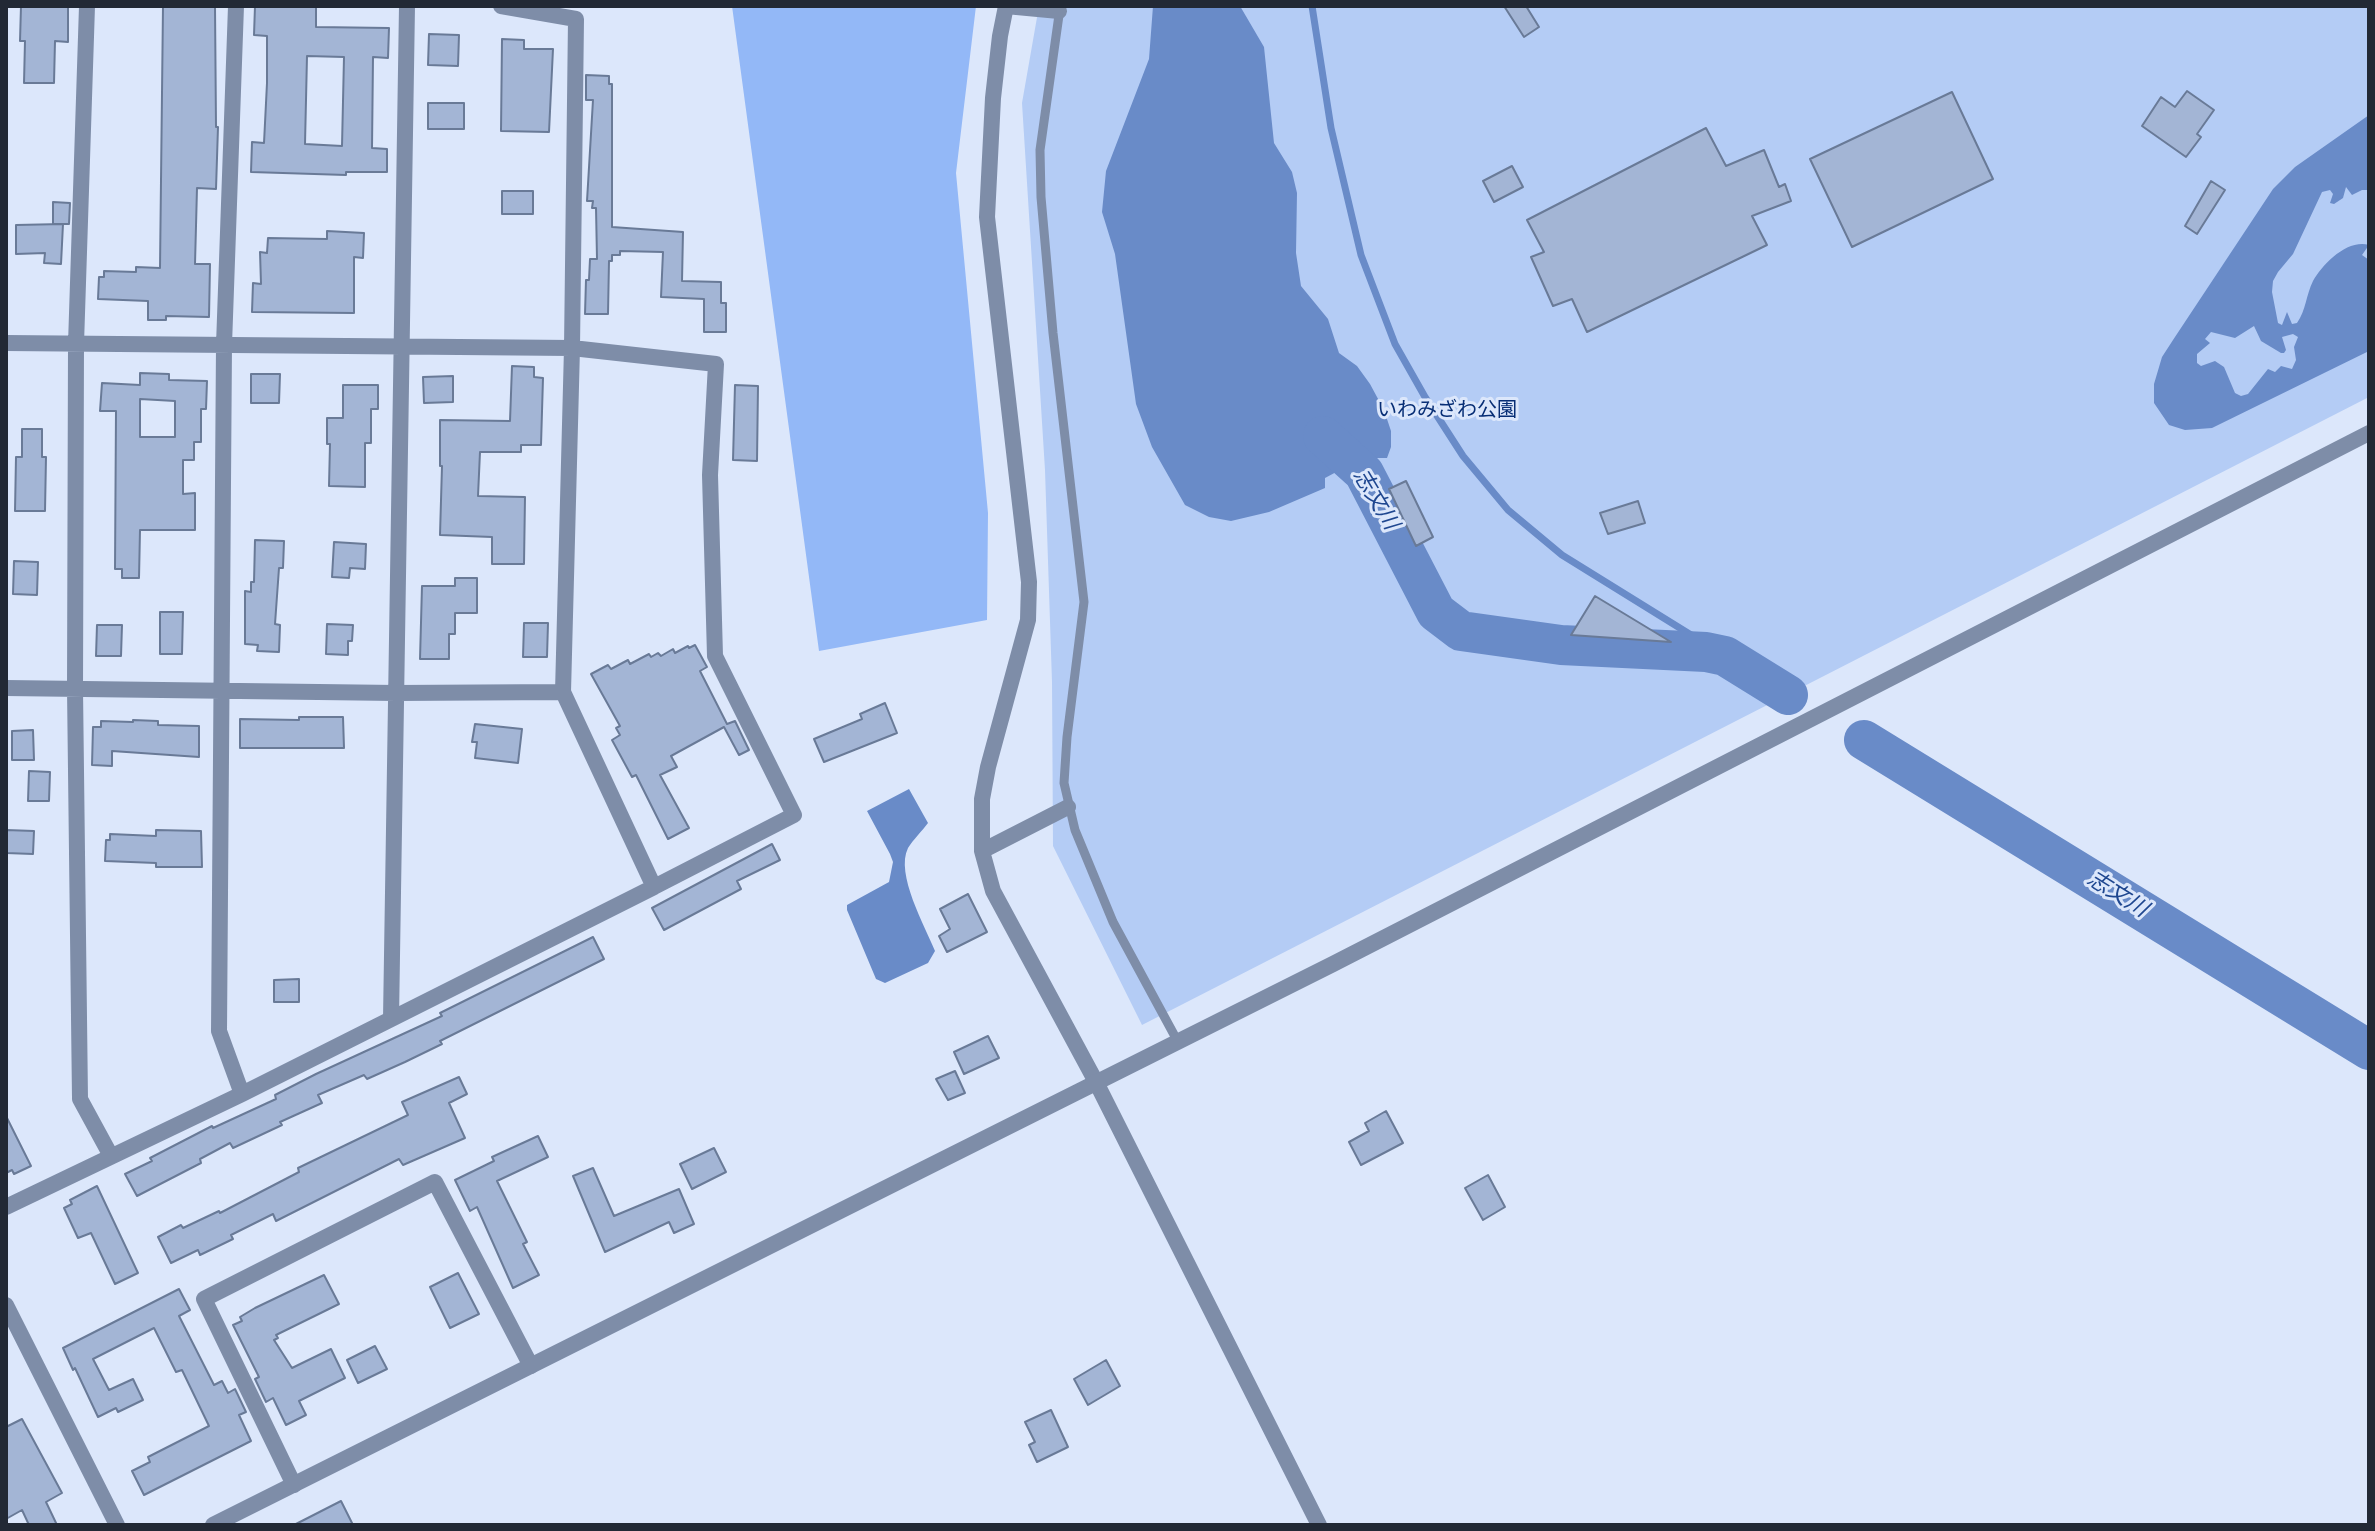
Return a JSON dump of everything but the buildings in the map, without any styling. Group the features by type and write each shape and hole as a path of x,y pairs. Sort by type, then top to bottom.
{"street":[{"path":"87,6 76,344 75,689 80,1099 111,1156"},
{"path":"236,6 224,345 219,1031 242,1094"},
{"path":"391,1019 407,6"},
{"path":"501,6 576,19 563,692 654,887"},
{"path":"1060,8 1006,6 993,98 987,217 1029,582 1028,620 982,799 982,851 993,891 1096,1082 1319,1525"},
{"path":"6,343 572,348 716,364 710,475 715,656 794,815 242,1094 6,1207"},
{"path":"213,1525 1178,1042 2369,433"},
{"path":"6,688 563,692"},
{"path":"982,851 1068,807"},
{"path":"294,1485 204,1299 435,1182 531,1366"},
{"path":"6,1305 117,1525"}],"lane":[{"path":"1060,8 1040,150 1041,197 1051,318 1084,602 1064,783 1075,830 1113,922 1178,1042"}],"green space":[{"name":"いわみざわ公園","path":"1039,6 2369,6 2369,397 1142,1025 1053,846 1052,682 1045,470 1022,103"}],"shaded area":[{"path":"732,6 976,6 956,173 988,513 987,620 819,651"},
{"path":"1153,6 1240,6 1264,47 1274,143 1292,172 1297,193 1296,253 1301,286 1328,319 1339,353 1357,366 1370,384 1391,431 1387,458 1373,458 1376,471 1348,476 1340,470 1325,478 1325,488 1269,512 1231,521 1209,517 1185,505 1152,447 1136,404 1115,254 1102,212 1106,171 1149,59"},
{"path":"2369,115 2369,190 2352,195 2346,187 2343,198 2334,204 2330,203 2333,194 2330,190 2322,192 2293,254 2273,281 2272,292 2278,323 2282,325 2287,312 2292,324 2297,323 2313,281 2323,267 2344,249 2369,245 2362,255 2369,260 2369,351 2212,428 2185,430 2169,425 2154,403 2154,384 2162,357 2273,189 2295,167","holes":["2254,326 2261,341 2284,353 2282,337 2293,334 2298,337 2294,347 2296,360 2292,369 2281,366 2275,372 2268,369 2248,394 2241,396 2235,393 2224,367 2215,361 2201,366 2197,363 2197,354 2210,343 2205,339 2211,332 2235,338"]},
{"path":"909,789 928,823 908,848 905,872 913,900 935,951 928,963 885,983 876,979 847,905 889,882 893,862 867,811"}],"waterway":[{"path":"1312,6 1331,128 1361,255 1395,344 1425,397 1463,456 1508,510 1562,555 1725,656"},
{"name":"志文川","path":"1323,436 1364,473 1436,612 1461,631 1561,645 1706,652 1725,656 1788,695"},
{"name":"志文川","path":"1864,740 2369,1050"}]}
